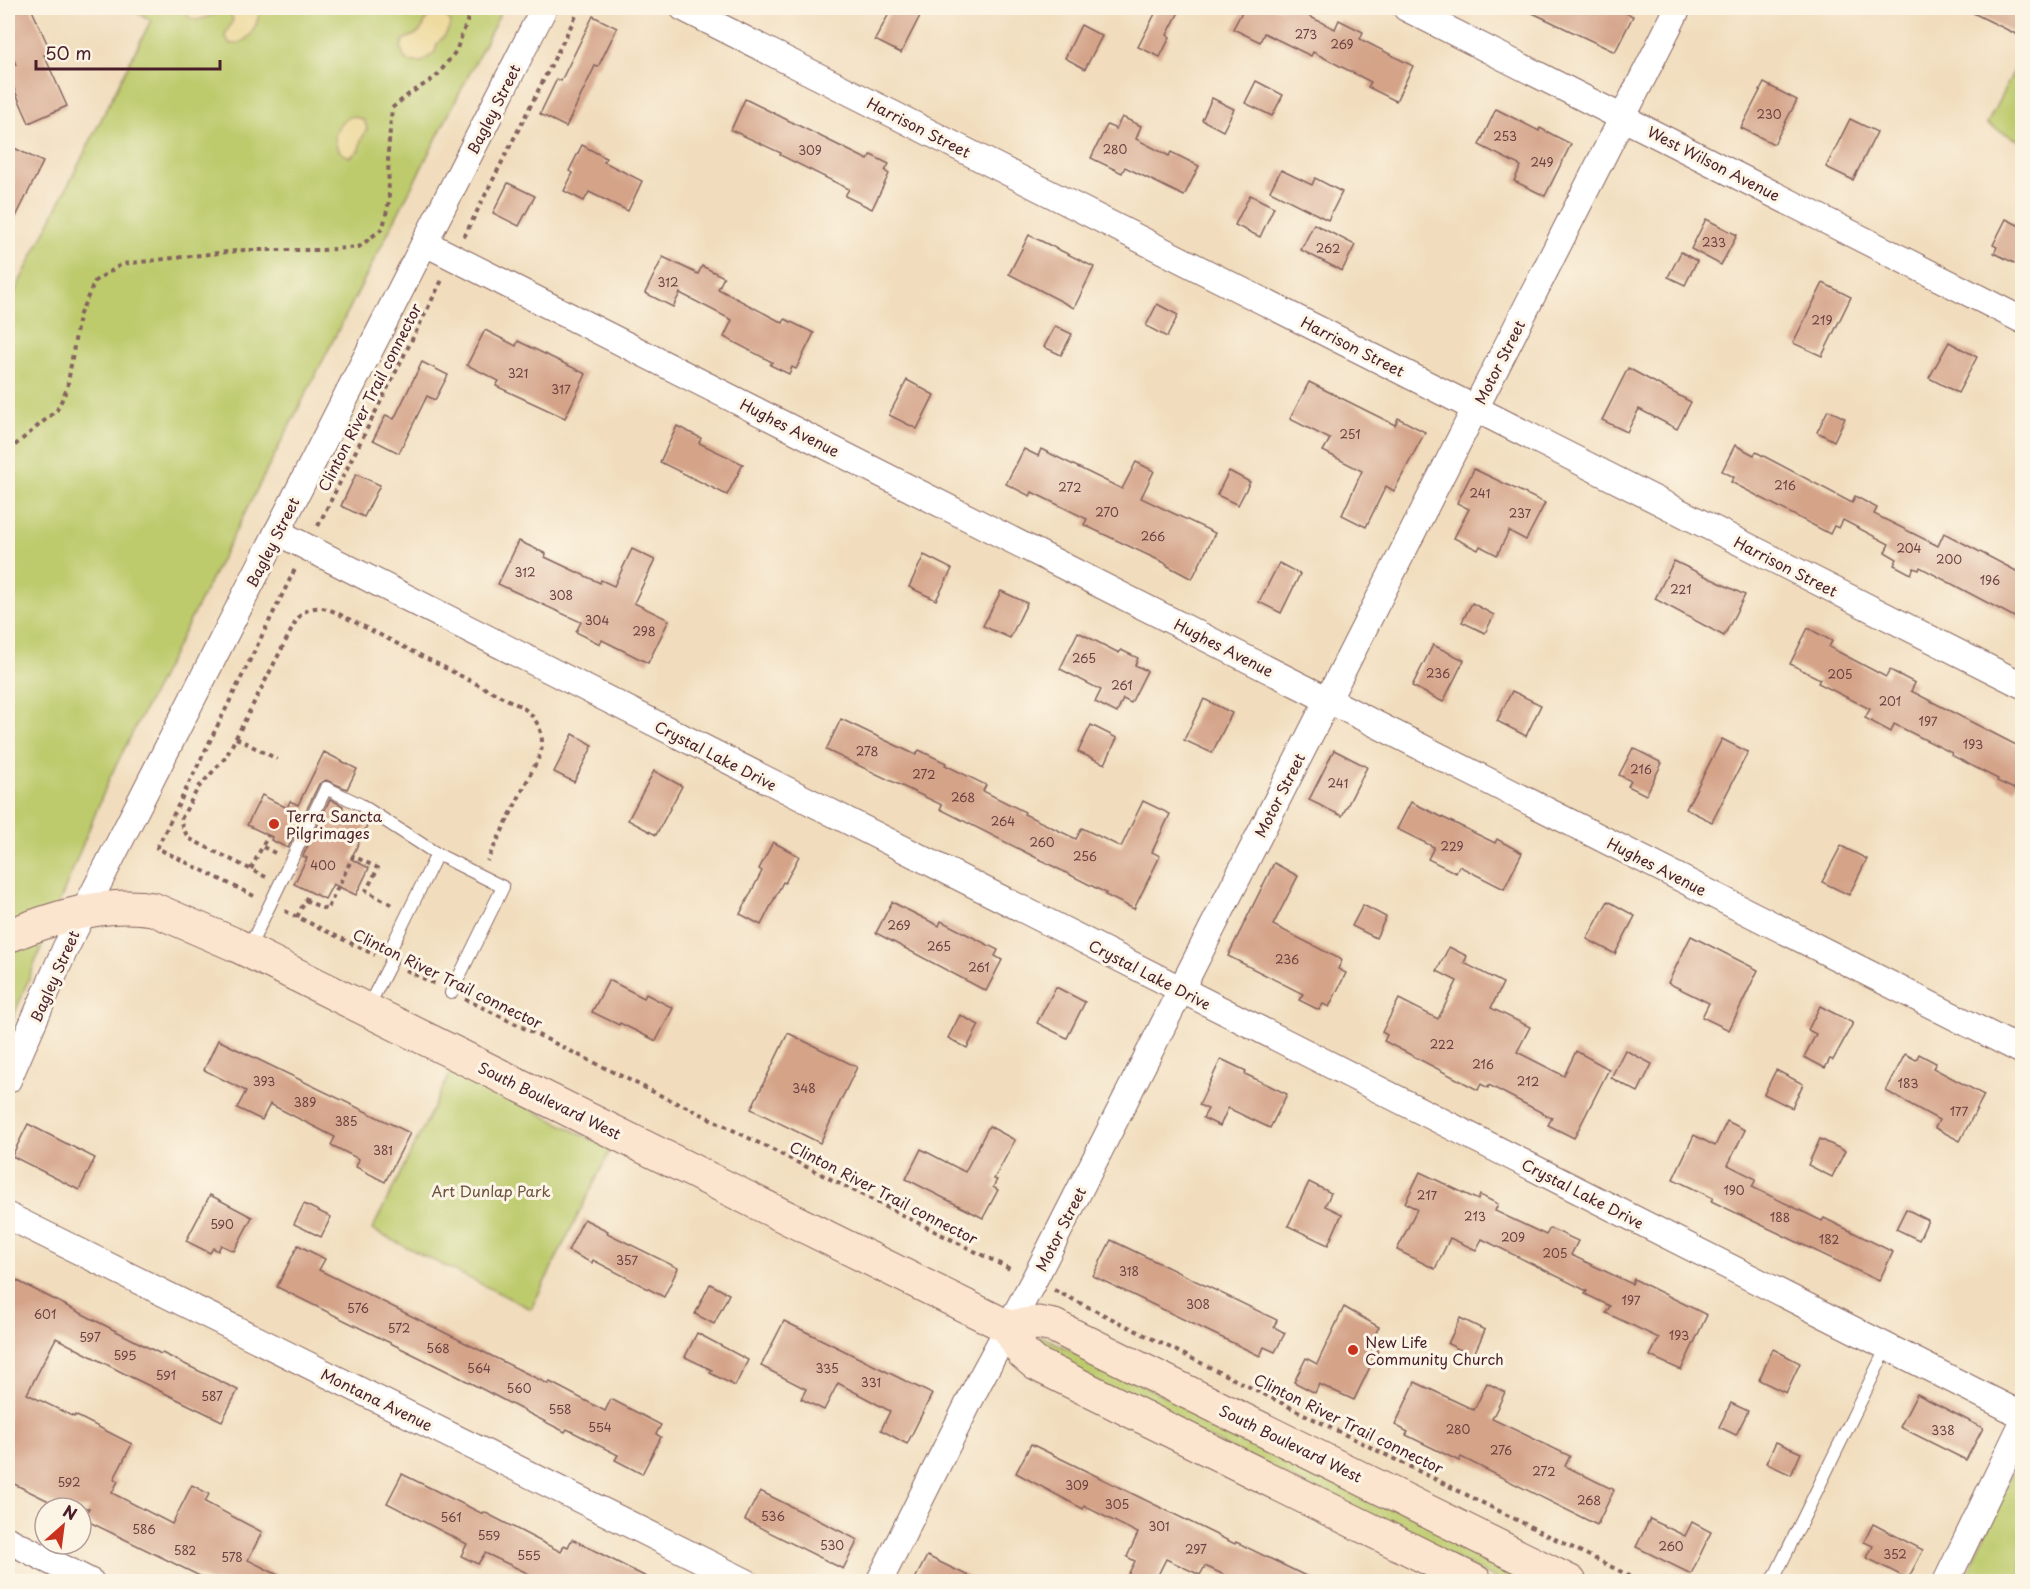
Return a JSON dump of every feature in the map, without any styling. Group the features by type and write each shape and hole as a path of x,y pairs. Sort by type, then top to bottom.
{"street":[{"name":"Bagley Street","path":"8,1080 83,913 544,8"},
{"name":"Harrison Street","path":"683,8 2022,685"},
{"name":"West Wilson Avenue","path":"1406,8 2022,320"},
{"name":"Motor Street","path":"879,1581 1034,1280 1678,8"},
{"name":"Hughes Avenue","path":"425,243 2022,1051"},
{"name":"Crystal Lake Drive","path":"277,532 2022,1415"},
{"name":"South Boulevard West","path":"8,936 39,923 83,913 127,907 153,909 247,951 1008,1327 1038,1323 1054,1326 1570,1581"},
{"name":"Montana Avenue","path":"8,1216 746,1581"},
{"path":"1008,1327 1023,1353 1036,1364 1476,1581"},
{"path":"1946,1581 2022,1424"},
{"path":"8,1540 91,1581"}],"lane":[{"path":"247,951 326,788 361,806 437,854 503,887 452,993"},
{"path":"367,1010 391,962 392,946 437,854"},
{"path":"1772,1581 1887,1347"}],"path":[{"path":"8,451 57,410 67,389 79,315 95,282 122,264 244,250 321,250 359,247 383,228 389,201 388,152 392,108 436,77 456,51 472,8"},
{"path":"462,242 580,8"},
{"name":"Clinton River Trail connector","path":"314,533 446,272"},
{"name":"Clinton River Trail connector","path":"299,561 157,848 738,1132 1015,1271"},
{"path":"280,884 188,838 180,822 198,788 226,757 297,619 306,610 317,607 335,612 522,707 537,723 542,736 542,749 480,875"},
{"path":"236,738 277,759"},
{"path":"251,869 268,835"},
{"path":"297,917 306,898 327,910 353,856 378,868 366,891 408,912"},
{"name":"Clinton River Trail connector","path":"1045,1286 1642,1581"}],"green space":[{"path":"128,8 503,8 110,777 8,1030 8,305 151,20"},
{"path":"2022,55 2022,142 1987,124"},
{"name":"Art Dunlap Park","path":"452,1070 611,1149 531,1309 372,1230"},
{"path":"1041,1336 1547,1581 1500,1581 1047,1359 1035,1344"},
{"path":"2022,1450 2022,1581 1964,1582"}],"sand":[{"path":"183,8 256,8 259,14 250,35 242,42 230,44 225,35 233,20 230,12 216,13 198,20 188,15"},
{"path":"435,13 445,15 451,23 446,34 437,44 435,52 422,62 411,62 404,58 401,48 403,40 418,33 426,18"},
{"path":"353,116 364,120 367,129 359,150 350,157 338,148 335,136 341,124"}],"building":[{"path":"8,8 31,8 51,52 44,55 67,106 29,123 8,75 8,69 16,65 8,46"},
{"path":"892,8 924,8 901,53 875,40"},
{"path":"1158,8 1181,8 1167,35 1170,37 1160,57 1138,47"},
{"path":"1244,8 1292,8 1335,29 1339,20 1363,32 1360,39 1413,66 1396,101 1368,87 1371,82 1313,52 1311,56 1264,33 1260,42 1233,29"},
{"path":"1522,8 1615,8 1633,16 1615,52"},
{"path":"1963,8 2022,8 2022,37"},
{"path":"593,16 617,28 598,67 595,66 566,127 540,114 557,79 561,81"},
{"path":"1081,25 1102,36 1085,69 1065,58"},
{"path":"1256,81 1283,95 1272,116 1245,103"},
{"path":"1764,83 1797,100 1774,144 1741,128"},
{"path":"1212,98 1234,109 1223,131 1202,120"},
{"path":"745,99 868,160 871,155 889,164 885,171 889,174 872,209 845,196 849,189 731,130"},
{"path":"1496,109 1571,144 1545,196 1514,181 1521,166 1479,145"},
{"path":"1122,117 1141,126 1136,139 1169,156 1171,152 1199,166 1184,196 1125,167 1122,173 1091,158 1107,125 1116,129"},
{"path":"1850,119 1877,132 1853,180 1826,167"},
{"path":"8,145 43,162 8,233"},
{"path":"582,145 606,158 604,162 642,181 628,211 589,192 584,201 564,191 573,173 569,171"},
{"path":"1281,170 1312,185 1315,178 1342,192 1328,220 1270,191"},
{"path":"508,183 535,196 519,226 493,213"},
{"path":"1250,195 1274,207 1260,237 1235,225"},
{"path":"1706,219 1737,235 1721,265 1691,249"},
{"path":"2006,219 2022,227 2022,251 2016,264 1994,253 1997,247 1993,245"},
{"path":"1314,224 1355,245 1342,271 1301,250"},
{"path":"1029,235 1094,267 1074,308 1009,274"},
{"path":"1681,252 1697,261 1685,285 1668,277"},
{"path":"663,257 698,274 702,266 724,277 718,289 783,323 785,319 814,333 796,369 792,367 789,374 770,365 772,362 724,337 732,320 680,293 673,307 645,293"},
{"path":"1823,283 1851,297 1822,356 1793,343"},
{"path":"1157,304 1178,315 1167,337 1146,326"},
{"path":"1055,326 1072,334 1061,355 1044,347"},
{"path":"485,330 516,346 518,341 586,374 565,418 496,386 499,381 467,365"},
{"path":"1949,342 1977,357 1958,393 1929,378"},
{"path":"422,362 448,375 435,400 427,396 399,453 373,440 386,415 394,419"},
{"path":"1628,368 1691,402 1677,429 1639,409 1627,432 1602,420"},
{"path":"907,380 934,395 917,429 889,415"},
{"path":"1309,382 1395,425 1398,418 1425,432 1394,491 1386,486 1366,527 1342,515 1362,471 1323,451 1330,439 1290,419"},
{"path":"1828,410 1845,418 1834,441 1817,432"},
{"path":"677,426 701,438 699,443 743,464 727,495 660,462"},
{"path":"1735,445 1754,455 1756,452 1852,503 1855,496 1877,508 1874,514 1938,546 1944,533 2022,574 2022,621 1920,567 1919,570 1914,568 1911,574 1894,565 1897,559 1885,552 1889,544 1843,520 1839,528 1834,526 1830,534 1731,482 1734,477 1722,471"},
{"path":"1024,449 1038,456 1041,449 1122,489 1136,462 1154,471 1141,498 1215,533 1192,579 1167,564 1084,525 1087,519 1032,492 1030,496 1006,484"},
{"path":"1474,469 1545,503 1526,540 1509,531 1497,555 1480,546 1478,550 1454,538 1469,509 1457,503"},
{"path":"1229,471 1250,482 1238,505 1217,495"},
{"path":"356,474 380,485 364,517 341,506"},
{"path":"519,541 546,554 545,557 600,583 601,580 614,586 632,549 655,560 634,603 669,620 648,663 602,640 600,644 576,632 581,622 498,584"},
{"path":"924,555 952,569 936,600 909,587"},
{"path":"1674,561 1745,595 1724,636 1655,599"},
{"path":"1279,563 1300,574 1281,613 1259,602"},
{"path":"1001,591 1027,603 1010,638 983,626"},
{"path":"1472,603 1494,615 1485,633 1462,622"},
{"path":"1808,628 1832,641 1829,647 1886,677 1890,670 1915,683 1911,691 2022,748 2022,772 2014,789 1951,755 1952,753 1894,724 1891,732 1865,718 1870,709 1818,683 1820,679 1790,664"},
{"path":"1078,632 1119,653 1121,650 1138,658 1135,665 1147,671 1131,703 1123,699 1117,713 1095,702 1101,690 1060,669"},
{"path":"1433,645 1464,660 1443,702 1412,686"},
{"path":"1512,691 1541,705 1526,736 1497,721"},
{"path":"1204,699 1232,713 1212,753 1184,740"},
{"path":"841,719 916,755 919,750 946,763 945,765 986,785 983,791 1076,839 1082,828 1121,847 1143,801 1170,814 1152,852 1160,856 1134,909 940,809 942,805 826,750"},
{"path":"1091,725 1117,738 1105,764 1078,752"},
{"path":"573,734 593,745 574,782 554,772"},
{"path":"1722,739 1748,752 1712,822 1686,809"},
{"path":"1633,748 1662,763 1646,795 1628,786 1631,781 1619,775"},
{"path":"1334,750 1367,767 1342,816 1309,800"},
{"path":"324,752 357,769 347,789 326,780 319,784 288,848 247,825 262,795 287,808 290,801 298,805"},
{"path":"654,771 682,786 656,835 628,820"},
{"path":"330,799 343,806 342,810 368,823 351,859 369,868 356,895 333,884 325,899 294,884 307,858 303,856"},
{"path":"1411,802 1495,843 1497,839 1522,853 1504,889 1459,866 1456,873 1428,859 1434,847 1397,829"},
{"path":"773,842 799,856 761,925 740,914 762,871 759,869"},
{"path":"1841,846 1867,859 1849,895 1822,882"},
{"path":"1274,863 1298,876 1273,925 1342,960 1338,969 1346,973 1329,1007 1323,1004 1319,1010 1299,1000 1303,994 1228,956"},
{"path":"1608,901 1635,916 1615,954 1587,939"},
{"path":"892,902 939,926 941,921 998,950 995,956 1002,960 986,991 876,933"},
{"path":"1363,905 1386,917 1376,938 1352,926"},
{"path":"1691,936 1758,970 1729,1030 1702,1017 1709,1003 1668,983"},
{"path":"1449,947 1467,956 1464,963 1503,983 1491,1008 1530,1027 1517,1052 1564,1076 1576,1051 1609,1069 1574,1138 1548,1125 1552,1118 1489,1085 1488,1088 1481,1084 1478,1090 1384,1041 1387,1035 1382,1032 1399,999 1438,1019 1457,981 1437,971"},
{"path":"609,980 644,998 646,994 673,1008 656,1041 592,1012"},
{"path":"1056,987 1085,1002 1067,1038 1037,1023"},
{"path":"1820,1006 1853,1023 1833,1060 1830,1059 1825,1068 1804,1057 1816,1034 1808,1030"},
{"path":"960,1015 979,1025 967,1048 948,1038"},
{"path":"788,1033 857,1067 820,1143 751,1109"},
{"path":"218,1040 410,1133 385,1182 356,1167 359,1159 331,1145 335,1137 270,1104 262,1120 237,1108 246,1091 204,1070"},
{"path":"1625,1050 1652,1064 1638,1092 1611,1078"},
{"path":"1905,1054 1916,1060 1919,1054 1936,1063 1933,1068 1984,1095 1960,1141 1935,1128 1939,1120 1886,1091"},
{"path":"1221,1059 1246,1071 1245,1074 1287,1094 1270,1128 1228,1108 1220,1126 1203,1118 1208,1109 1199,1105"},
{"path":"1776,1070 1803,1084 1792,1108 1764,1094"},
{"path":"1727,1121 1745,1130 1728,1165 1756,1179 1752,1187 1822,1221 1824,1218 1893,1252 1879,1281 1711,1201 1713,1198 1673,1179 1694,1135 1715,1146"},
{"path":"28,1124 95,1158 79,1190 12,1156"},
{"path":"989,1126 1015,1140 994,1179 997,1180 993,1187 998,1190 983,1218 906,1179 921,1149 965,1172"},
{"path":"1820,1139 1845,1151 1832,1177 1808,1165"},
{"path":"1420,1172 1478,1200 1480,1195 1498,1204 1495,1211 1546,1235 1550,1228 1578,1241 1571,1255 1632,1284 1634,1279 1707,1315 1681,1370 1650,1356 1659,1338 1606,1313 1610,1306 1585,1294 1587,1291 1482,1239 1476,1250 1450,1238 1435,1269 1397,1250 1417,1209 1405,1203"},
{"path":"1309,1182 1331,1193 1325,1206 1342,1214 1328,1245 1288,1226"},
{"path":"210,1195 252,1217 234,1251 221,1245 218,1251 213,1248 210,1253 186,1241"},
{"path":"304,1204 331,1217 321,1237 294,1224"},
{"path":"1906,1209 1928,1220 1919,1240 1896,1229"},
{"path":"584,1219 678,1268 664,1297 593,1260 592,1263 568,1251"},
{"path":"1111,1240 1277,1320 1274,1327 1285,1333 1275,1352 1264,1347 1260,1356 1093,1276"},
{"path":"298,1245 325,1259 319,1270 548,1384 550,1382 605,1411 611,1399 661,1425 656,1434 661,1437 642,1474 615,1460 618,1455 567,1429 565,1432 277,1287"},
{"path":"8,1276 161,1354 238,1390 222,1421 56,1338 27,1394 132,1444 114,1479 118,1481 112,1493 172,1524 192,1485 209,1494 205,1502 262,1532 248,1560 290,1581 210,1581 93,1524 93,1496 39,1496 8,1481"},
{"path":"710,1284 729,1294 714,1324 695,1314"},
{"name":"New Life Community Church","path":"1344,1307 1379,1327 1374,1336 1383,1340 1354,1400 1319,1384 1315,1393 1294,1382 1306,1358 1317,1364"},
{"path":"1460,1318 1485,1330 1473,1356 1448,1344"},
{"path":"784,1321 932,1394 907,1444 881,1430 890,1411 838,1383 824,1410 801,1399 806,1389 761,1366"},
{"path":"697,1333 748,1360 735,1386 710,1373 712,1370 685,1357"},
{"path":"1773,1349 1800,1363 1786,1393 1759,1380"},
{"path":"1415,1382 1474,1410 1487,1383 1505,1392 1492,1419 1570,1456 1565,1466 1614,1490 1597,1525 1461,1457 1459,1461 1406,1435 1408,1432 1395,1425"},
{"path":"1917,1394 1983,1428 1966,1460 1900,1427"},
{"path":"1731,1403 1748,1411 1736,1435 1719,1427"},
{"path":"1776,1442 1801,1453 1791,1475 1766,1463"},
{"path":"1031,1444 1316,1581 1237,1581 1205,1566 1200,1575 1166,1559 1155,1581 1125,1581 1135,1561 1127,1557 1138,1533 1084,1506 1083,1509 1016,1473"},
{"path":"402,1474 483,1514 484,1512 561,1552 564,1545 568,1547 572,1539 654,1581 544,1581 485,1553 478,1564 461,1556 467,1544 387,1503"},
{"path":"760,1491 858,1540 843,1569 745,1520"},
{"path":"1650,1519 1685,1536 1692,1522 1711,1532 1691,1574 1636,1547"},
{"path":"1873,1524 1923,1550 1908,1579 1867,1558 1873,1546 1864,1542"},
{"path":"927,1556 979,1581 914,1581"}],"place":[{"name":"Terra Sancta Pilgrimages","path":"274,824"},
{"name":"New Life Community Church","path":"1353,1350"}]}
